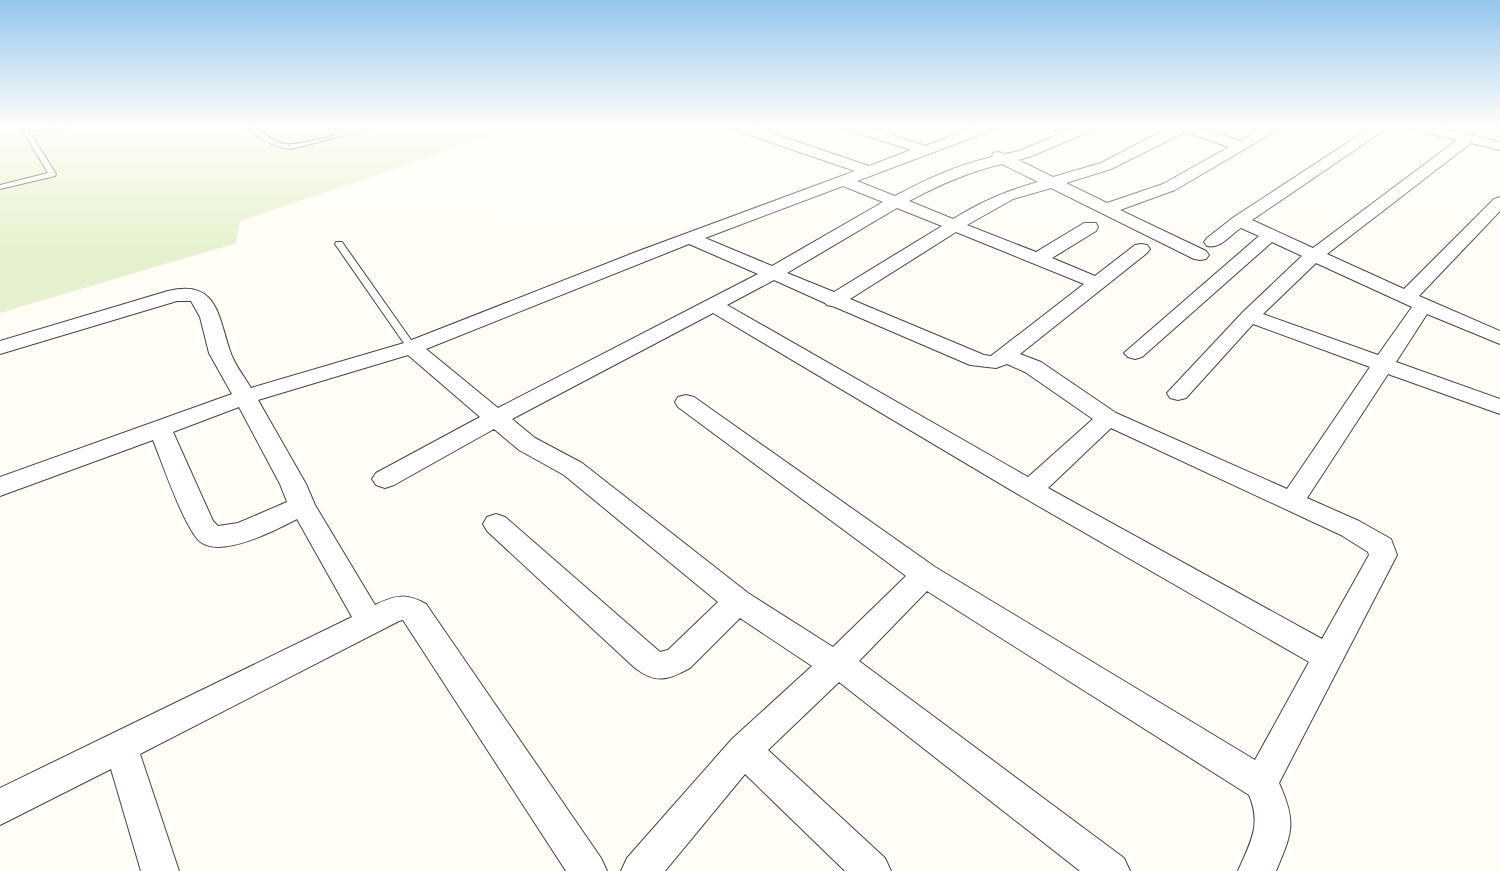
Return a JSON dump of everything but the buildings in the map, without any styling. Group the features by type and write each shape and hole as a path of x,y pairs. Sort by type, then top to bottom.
{"street":[{"path":"857,167 870,171"},
{"path":"0,487 245,397 411,347 689,238 882,167"},
{"path":"385,479 496,418 772,274 936,180 971,167"},
{"path":"1019,167 1200,256"},
{"path":"834,301 984,207 1006,196 1104,167"},
{"path":"1106,209 1169,187 1205,167"},
{"path":"1213,242 1240,221 1322,167"},
{"path":"1178,394 1250,316 1314,255 1431,167"},
{"path":"844,181 1097,284"},
{"path":"1292,502 1384,365 1415,301 1500,202"},
{"path":"1240,221 1500,338"},
{"path":"1038,259 1090,227"},
{"path":"1135,353 1270,235"},
{"path":"689,238 834,301 984,361 996,362 1141,249"},
{"path":"0,348 175,294 190,294 199,297 210,317 220,353 293,484 302,506 370,622"},
{"path":"713,305 1030,490 1328,657"},
{"path":"1250,316 1500,407"},
{"path":"411,347 527,444 573,469 738,601 854,674 1111,871"},
{"path":"1005,355 1033,367 1108,418 1372,539 1381,546 1383,555 1261,783"},
{"path":"686,402 925,575 1261,783 1275,814 1275,828 1257,871"},
{"path":"1030,490 1108,418"},
{"path":"160,428 202,526 210,536 220,538 234,535 302,506"},
{"path":"496,524 656,666 669,664 679,659 738,601"},
{"path":"640,871 744,750 836,664 925,575"},
{"path":"0,807 395,609 407,608 416,613 588,871"},
{"path":"121,746 160,871"},
{"path":"744,750 872,871"}],"lane":[{"path":"0,187 52,174 48,167"},
{"path":"339,244 411,347"}],"green space":[{"path":"0,167 400,167 240,221 236,243 0,313"}]}
